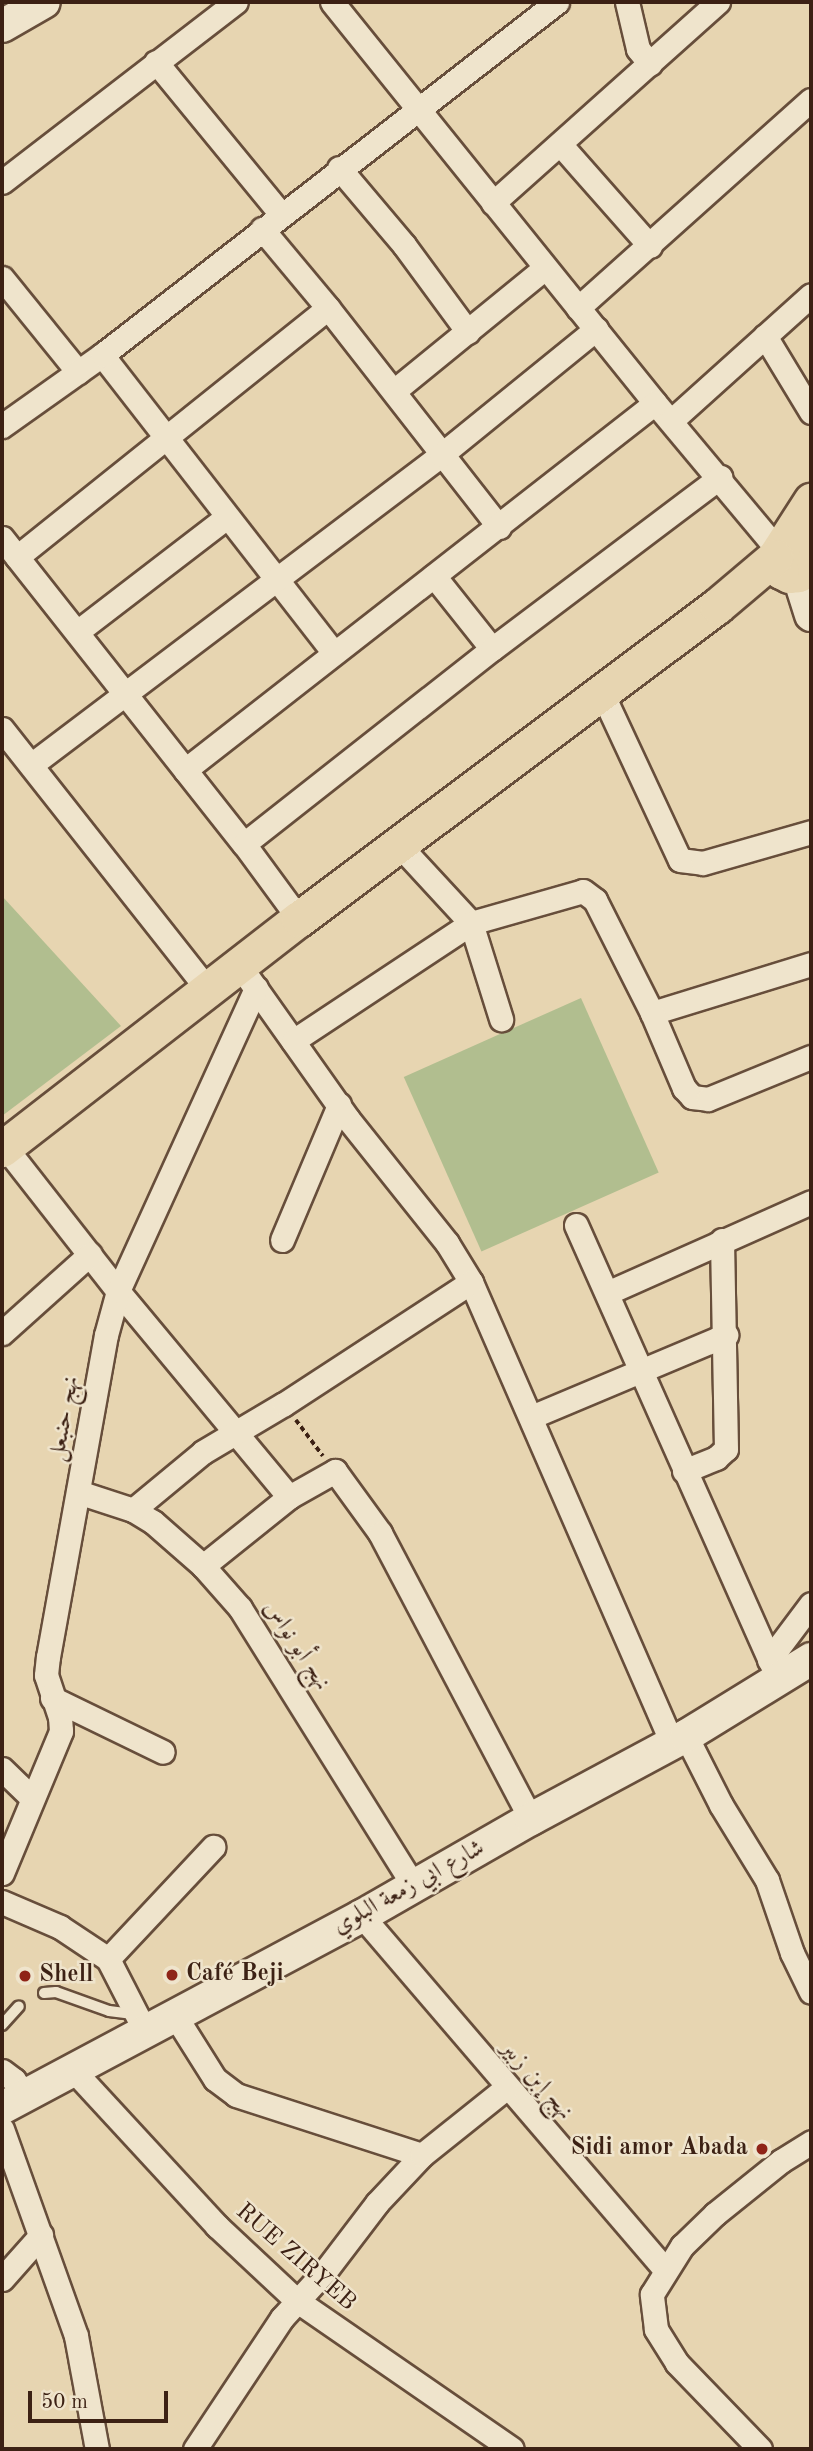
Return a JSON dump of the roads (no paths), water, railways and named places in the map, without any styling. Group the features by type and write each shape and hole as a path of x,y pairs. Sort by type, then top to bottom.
{"main road":[{"path":"2,26 44,2"},
{"path":"811,502 792,559 811,615"},
{"path":"3,1148 207,989 247,976 299,919 717,606 792,559"},
{"name":"شارع ابي زمعة البلوي","path":"14,2102 74,2071 140,2022 174,2014 362,1916 531,1819 679,1740 774,1669 811,1659"}],"street":[{"path":"2,182 236,2"},
{"path":"332,2 655,403 792,559"},
{"path":"2,426 102,355 339,168 557,2"},
{"path":"627,2 638,50 650,64"},
{"path":"493,203 718,2"},
{"path":"156,62 281,214"},
{"path":"578,308 811,100"},
{"path":"560,144 650,246"},
{"path":"339,168 396,235 468,332"},
{"path":"262,229 394,390 441,455 499,527"},
{"path":"394,390 545,268"},
{"path":"2,278 78,372"},
{"path":"671,421 811,295"},
{"path":"17,557 328,308"},
{"path":"31,765 441,455 596,329"},
{"path":"765,337 811,412"},
{"path":"102,355 167,435 332,652"},
{"path":"185,770 332,652 499,527 655,403"},
{"path":"244,844 492,649 720,477"},
{"path":"77,632 228,517"},
{"path":"2,538 244,844 299,919"},
{"path":"434,576 492,649"},
{"path":"602,693 680,860 703,863 811,832"},
{"path":"4,736 31,765 207,989"},
{"path":"399,845 471,923 501,1019"},
{"path":"293,1041 471,923 570,892 588,892 596,900 652,1013 684,1088 697,1099 708,1099 811,1057"},
{"path":"652,1013 811,964"},
{"path":"247,976 339,1105 447,1243 471,1282 679,1740 767,1880 792,1953 811,1992"},
{"name":"نهج حنبعل","path":"2,1873 61,1731 60,1717 46,1675 47,1657 106,1335 118,1291 247,976"},
{"path":"282,1240 339,1105"},
{"path":"3,1148 289,1497"},
{"path":"607,1293 811,1202"},
{"path":"576,1226 774,1669"},
{"path":"684,1471 716,1458 726,1449 726,1335 722,1240"},
{"path":"2,1333 90,1254"},
{"path":"133,1510 203,1452 284,1404 471,1282"},
{"path":"531,1417 642,1373 726,1335"},
{"path":"203,1566 289,1497 335,1471 380,1533 531,1819"},
{"name":"نهج أبو نواس","path":"78,1492 133,1510 153,1522 203,1566 240,1608 266,1644 414,1886"},
{"path":"774,1669 811,1604"},
{"path":"52,1698 163,1752"},
{"path":"2,1769 32,1798"},
{"path":"108,1959 213,1847"},
{"path":"2,1902 60,1927 108,1959 140,2022"},
{"name":"نهج إبن زبير","path":"362,1916 506,2088 665,2270"},
{"path":"174,2014 215,2079 236,2095 422,2155"},
{"path":"2,2071 14,2080 14,2102"},
{"name":"RUE ZIRYEB","path":"74,2071 180,2188 296,2300 512,2449"},
{"path":"195,2449 282,2318 326,2270 377,2203 422,2155 506,2088"},
{"path":"2,2129 76,2336 97,2449"},
{"path":"760,2449 677,2363 656,2329 652,2294 682,2246 715,2214 781,2161 811,2142"},
{"path":"2,2279 41,2235"}],"lane":[{"path":"44,1993 56,1992 140,2022"},
{"path":"2,2025 19,2006"}],"place":[{"name":"Café Beji","path":"172,1975"},
{"name":"Shell","path":"25,1976"},
{"name":"Sidi amor Abada","path":"762,2149"}]}
